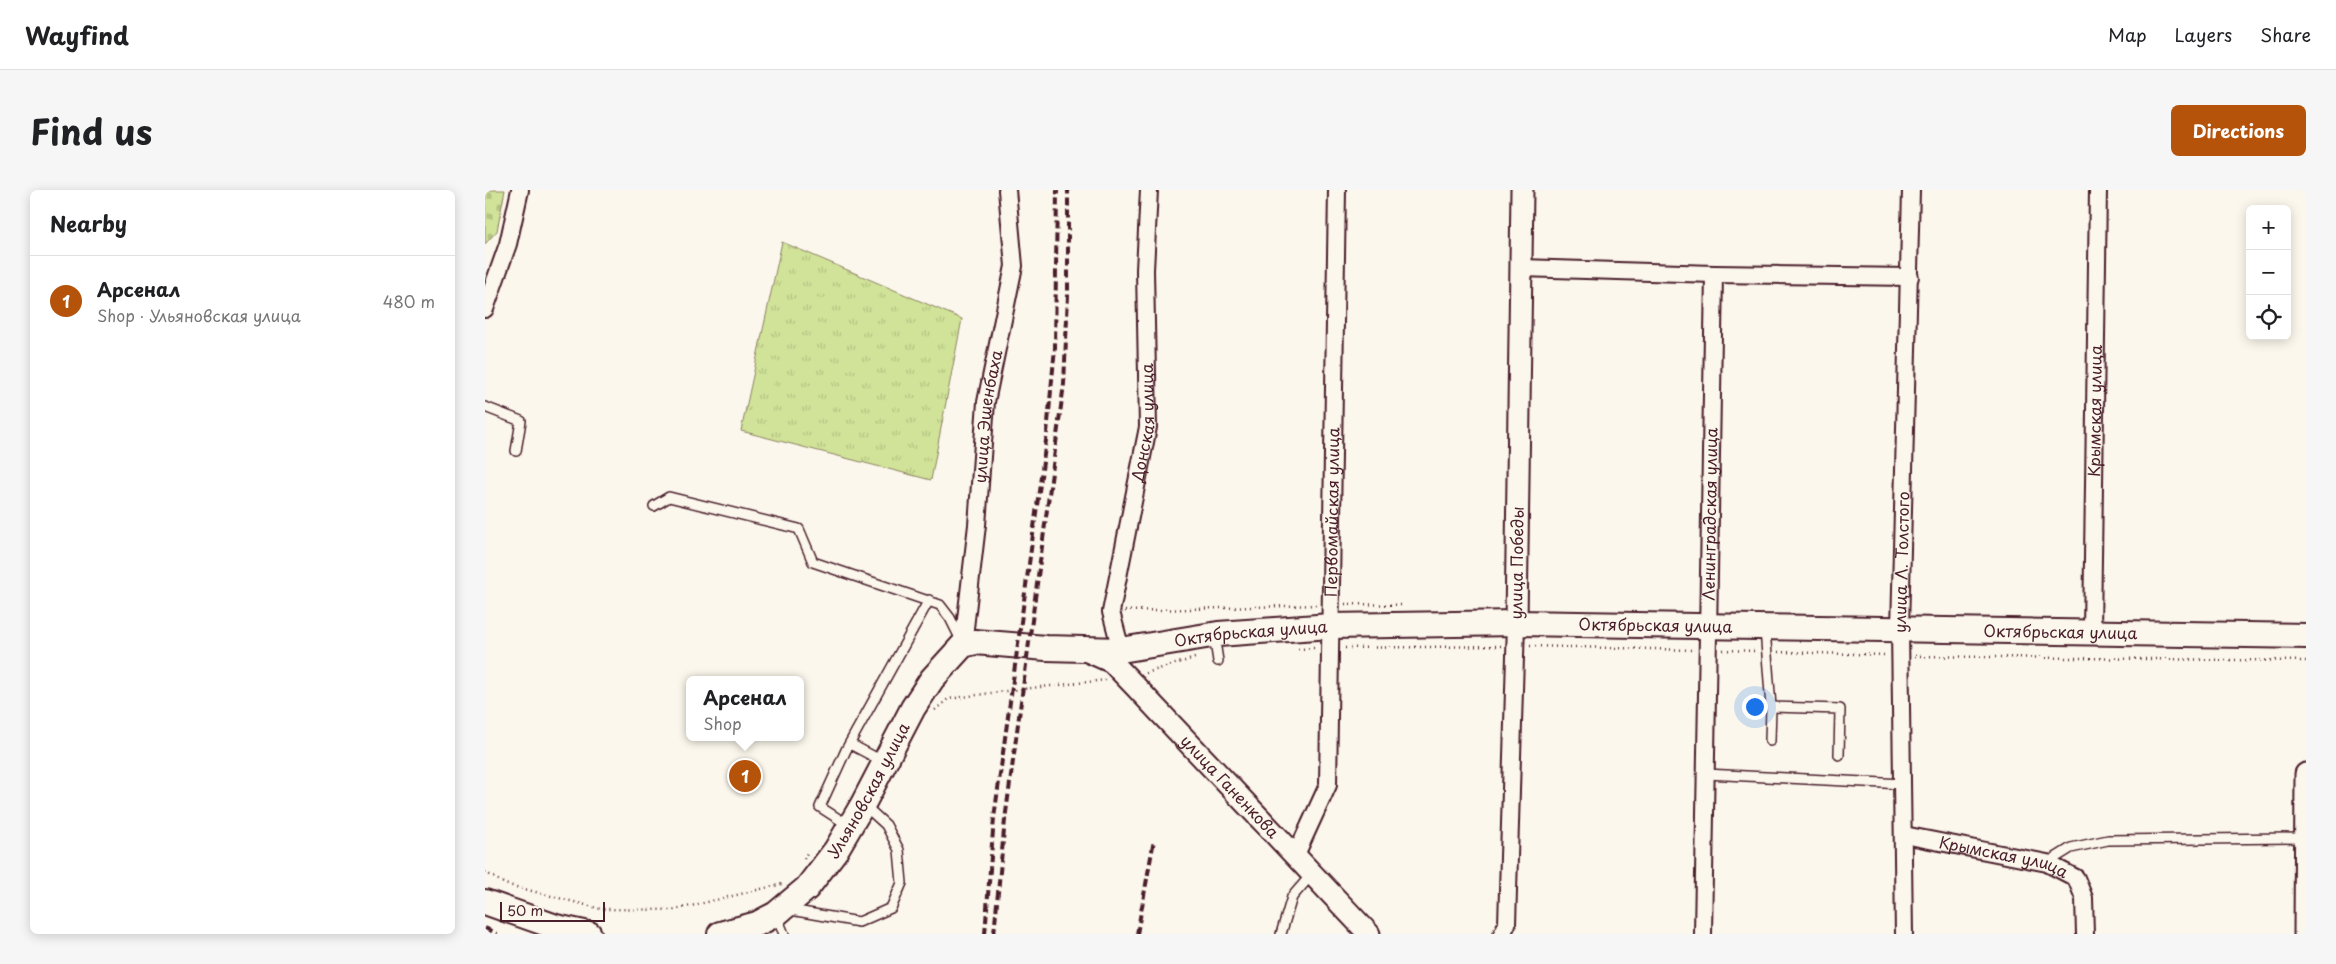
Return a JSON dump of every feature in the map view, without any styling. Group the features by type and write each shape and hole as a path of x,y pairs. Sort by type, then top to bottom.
{"main road":[{"name":"Октябрьская улица","path":"963,645 975,642 1085,650 1216,649 1331,637 1515,623 2306,636"},
{"name":"Ульяновская улица","path":"720,934 772,923 807,888 836,850 863,804 913,708 932,680 963,645"},
{"path":"485,902 556,927 589,934"}],"street":[{"path":"485,309 508,244 520,190"},
{"name":"улица Эшенбаха","path":"963,645 977,525 986,402 1014,266 1007,190"},
{"name":"Донская улица","path":"1121,650 1111,612 1148,427 1145,270 1149,190"},
{"name":"Первомайская улица","path":"1295,857 1328,785 1337,190"},
{"name":"улица Победы","path":"1502,934 1507,924 1516,646 1522,190"},
{"name":"улица Л. Толстого","path":"1904,934 1900,629 1911,190"},
{"name":"Крымская улица","path":"2093,632 2098,190"},
{"path":"485,274 508,244"},
{"path":"1521,268 1714,274 1909,277"},
{"name":"Ленинградская улица","path":"1703,934 1714,274"},
{"name":"улица Ганенкова","path":"1085,650 1111,662 1128,678 1369,934"},
{"path":"2305,934 2306,774"},
{"name":"Крымская улица","path":"1904,835 2047,863 2076,878 2084,898 2085,934"}],"lane":[{"path":"485,407 521,421 516,451"},
{"path":"654,506 669,496 799,529 813,562 940,605 950,618 963,645"},
{"path":"850,826 821,807 850,744 929,600"},
{"path":"1765,627 1771,707 1769,741"},
{"path":"1771,707 1840,709 1839,755"},
{"path":"850,744 885,762"},
{"path":"1706,774 1903,784"},
{"path":"772,923 859,922 891,908 903,883 899,850 886,825 863,804"},
{"path":"2047,863 2071,848 2108,840 2305,838"},
{"path":"1281,934 1292,897 1312,874"}],"path":[{"path":"1291,649 1331,637 1516,646 1900,656 2306,661"},
{"path":"934,710 948,699 1128,678 1216,649"},
{"path":"799,867 808,851"},
{"path":"485,872 505,884 601,909 674,910 790,882"}],"green space":[{"path":"485,190 505,190 497,231 485,244"},
{"path":"782,242 962,319 931,480 741,431"}],"railway":[{"path":"985,934 994,818 1047,433 1055,348 1057,190"},
{"path":"994,934 1005,820 1064,384 1068,295 1068,190"},
{"path":"1137,934 1154,840"},
{"path":"485,928 497,934"}],"place":[{"name":"Арсенал","path":"745,776"}]}
